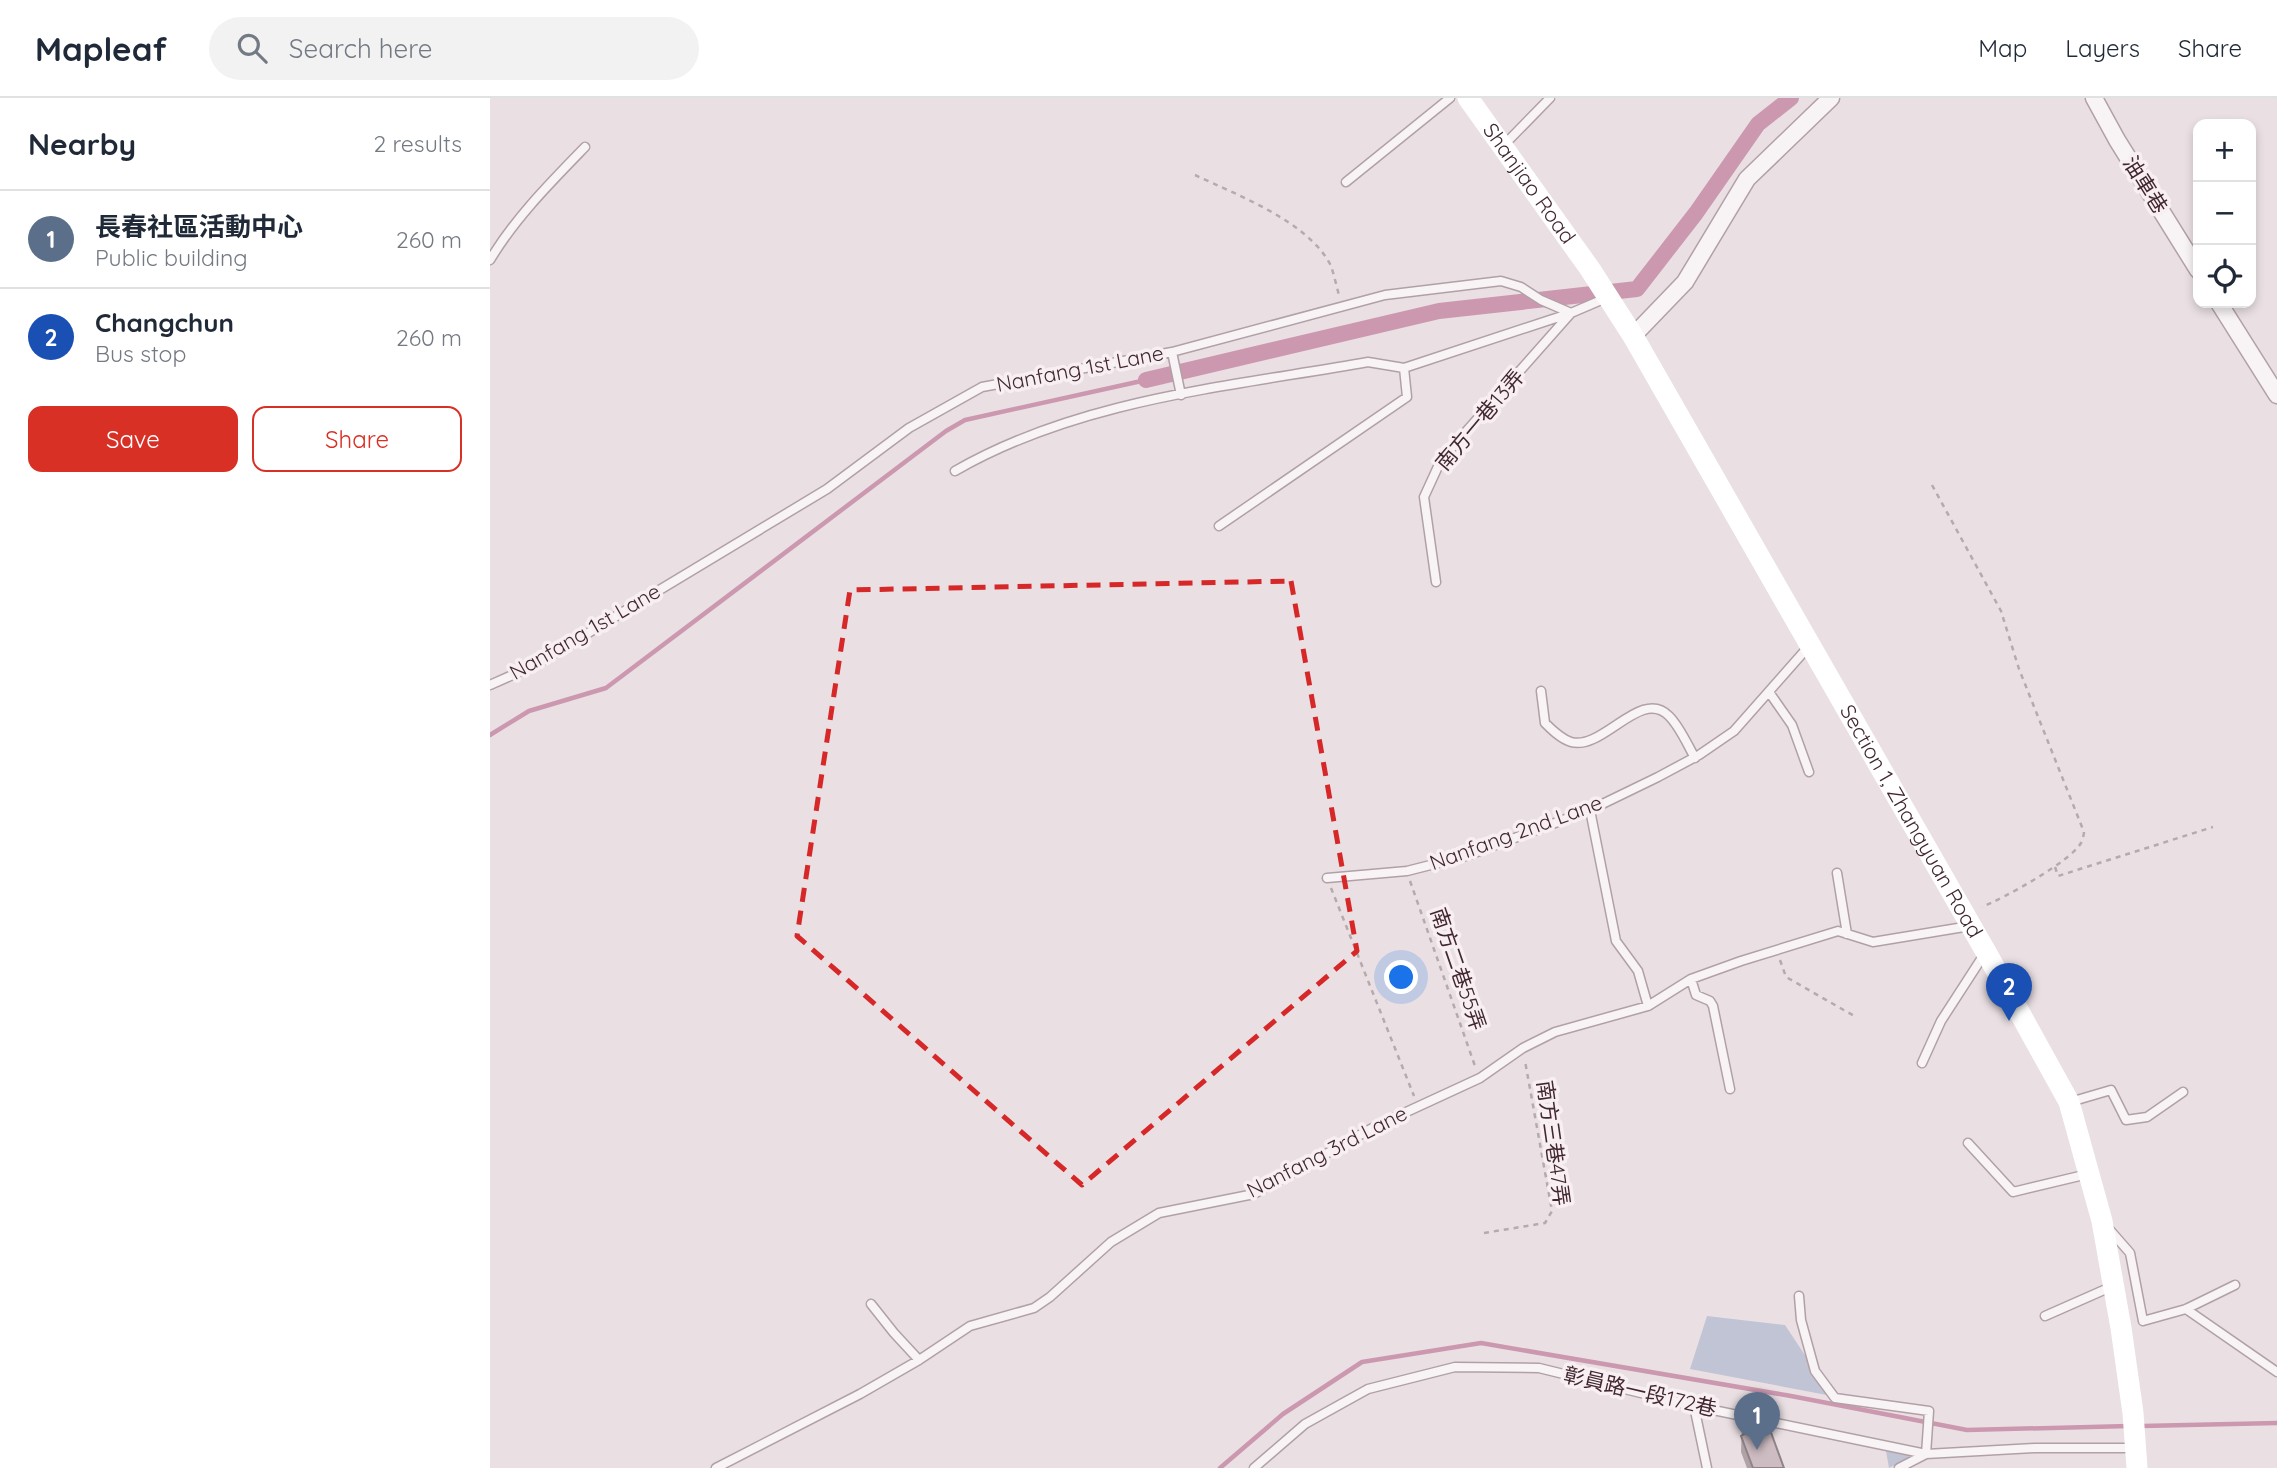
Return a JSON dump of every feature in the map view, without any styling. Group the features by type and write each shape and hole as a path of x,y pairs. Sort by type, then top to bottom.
{"main road":[{"name":"Shanjiao Road","path":"1468,98 1610,301"},
{"name":"Section 1, Zhangyuan Road","path":"1610,301 1633,336 1811,644 2069,1102 2102,1222 2133,1413 2135,1450"}],"street":[{"path":"1633,336 1685,282 1746,179 1831,98"},
{"name":"油車巷","path":"2094,98 2193,262"},
{"path":"2222,308 2276,390"}],"lane":[{"path":"1346,182 1450,98"},
{"path":"1503,147 1550,98"},
{"path":"490,260 502,240 585,147"},
{"name":"Nanfang 1st Lane","path":"490,685 535,665 827,489 909,428 982,387 1171,352 1385,295 1501,281 1521,287 1541,300 1571,313"},
{"path":"956,471 987,453 1030,434 1112,408 1368,362 1404,369 1610,301"},
{"name":"南方一巷13弄","path":"1436,582 1424,497 1441,460 1571,313"},
{"path":"1171,352 1181,395"},
{"path":"1219,526 1407,397 1404,369"},
{"name":"Nanfang 2nd Lane","path":"1327,878 1407,871 1466,856 1590,810 1695,758 1734,731 1811,644"},
{"path":"1541,691 1545,723 1559,736 1573,743 1586,741 1606,732 1639,710 1654,708 1667,714 1695,758"},
{"path":"1769,692 1792,725 1810,772"},
{"path":"1590,810 1616,941 1638,971 1648,1006"},
{"path":"1837,873 1847,934"},
{"name":"Nanfang 3rd Lane","path":"716,1468 860,1394 919,1360 970,1326 1034,1308 1111,1242 1159,1213 1254,1194 1376,1126 1479,1078 1523,1048 1555,1032 1648,1006 1691,979 1838,931 1873,942 1966,919"},
{"path":"1922,1063 1941,1021 1986,952"},
{"path":"1691,979 1696,995 1710,1001 1713,1006 1730,1089"},
{"path":"2069,1102 2111,1090 2126,1120 2147,1117 2183,1092"},
{"path":"1968,1143 2013,1192 2089,1174"},
{"path":"2102,1222 2130,1253 2143,1321 2186,1309 2235,1285"},
{"path":"2045,1316 2113,1286"},
{"path":"1799,1296 1801,1320 1815,1371 1835,1398 1929,1411 1926,1454 1899,1468"},
{"path":"871,1304 919,1360"},
{"path":"2186,1309 2277,1372"},
{"name":"彰員路一段172巷","path":"1254,1468 1305,1424 1368,1388 1455,1367 1538,1368 1694,1406 1926,1454 2035,1448 2135,1450"},
{"path":"1694,1406 1707,1468"}],"path":[{"path":"1195,175 1258,204 1291,223 1331,266 1342,306"},
{"path":"1932,485 2001,611 2019,669 2084,832 2077,849 2055,867 1966,919"},
{"path":"2055,867 2058,876 2213,827"},
{"name":"南方二巷55弄","path":"1407,871 1479,1078"},
{"path":"1327,878 1419,1106"},
{"path":"1776,950 1786,977 1856,1017"},
{"name":"南方三巷47弄","path":"1484,1234 1545,1223 1552,1211 1523,1048"}],"highlighted area":[{"path":"1291,581 1357,951 1082,1185 797,936 850,590"}],"shaded area":[{"path":"1707,1316 1785,1325 1832,1396 1690,1369"},
{"path":"1886,1451 1913,1456 1889,1468"}],"building":[{"path":"1765,1416 1784,1468 1753,1468 1741,1436 1746,1433 1742,1422"}],"waterway":[{"path":"1146,380 1439,311 1637,289 1696,213 1758,124 1791,98"},
{"path":"490,735 529,711 606,688 946,431 965,420 1146,380"},
{"path":"1220,1468 1283,1414 1362,1362 1481,1343 1791,1396 1967,1430 2129,1426"},
{"path":"2142,1426 2277,1423"}],"place":[{"name":"Changchun","path":"2009,1021"},
{"name":"長春社區活動中心","path":"1757,1450"}]}
